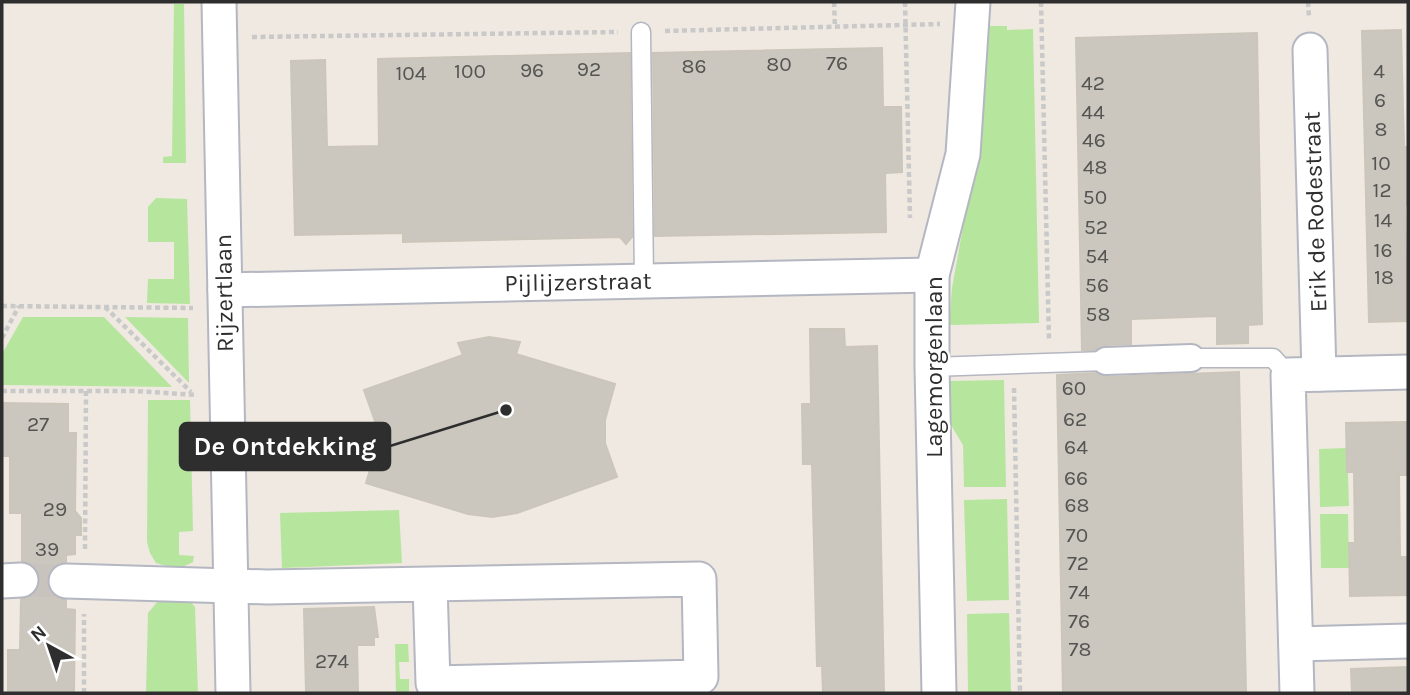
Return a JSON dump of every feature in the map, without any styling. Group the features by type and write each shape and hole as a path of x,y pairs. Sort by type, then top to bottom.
{"street":[{"name":"Rijzertlaan","path":"219,2 233,693"},
{"name":"Lagemorgenlaan","path":"939,693 932,367 922,275 963,154 973,12"},
{"name":"Erik de Rodestraat","path":"1297,693 1310,50"},
{"name":"Pijlijzerstraat","path":"225,299 644,281 922,275"},
{"path":"1106,361 1191,358"},
{"path":"1303,375 1408,372"},
{"path":"75,581 267,587 699,579 701,677 433,683 430,586"},
{"path":"1296,644 1408,641"}],"lane":[{"path":"641,32 644,281"},
{"path":"1191,358 1273,358 1303,375"},
{"path":"932,367 1106,361"}],"path":[{"path":"834,2 835,27"},
{"path":"905,2 922,275"},
{"path":"1041,2 1049,361"},
{"path":"219,38 906,26 973,12"},
{"path":"2,306 105,307 225,299"},
{"path":"2,338 19,306"},
{"path":"105,307 191,393"},
{"path":"1013,363 1020,693"},
{"path":"2,391 191,393 226,402"},
{"path":"84,693 75,581 86,391"}],"green space":[{"path":"174,4 184,4 186,163 163,163 163,157 172,156"},
{"path":"984,26 1007,26 1007,30 1033,29 1039,323 949,325 952,288 977,150"},
{"path":"156,198 187,199 190,304 147,303 148,279 174,279 174,242 148,242 148,207"},
{"path":"23,317 104,317 172,387 2,385 2,354"},
{"path":"125,317 188,318 189,383"},
{"path":"1004,380 1006,487 964,487 963,445 951,425 950,381"},
{"path":"148,400 190,400 193,531 179,532 179,555 194,556 193,562 178,569 156,563 147,542"},
{"path":"1347,448 1349,506 1320,507 1319,449"},
{"path":"1007,499 1009,600 967,601 964,500"},
{"path":"399,510 402,563 282,568 280,513"},
{"path":"1320,514 1348,514 1349,568 1321,568"},
{"path":"188,599 195,607 198,693 146,693 148,613 159,600"},
{"path":"1009,613 1011,693 968,693 967,614"},
{"path":"395,644 408,644 409,662 399,662 400,679 409,679 409,693 396,693"}],"building":[{"path":"1401,30 1404,147 1408,147 1408,205 1405,205 1407,321 1369,322 1362,31"},
{"path":"1257,33 1262,324 1248,325 1248,343 1217,344 1217,316 1131,319 1131,344 1105,345 1095,350 1082,350 1076,38"},
{"path":"882,48 883,107 901,107 902,172 885,173 886,232 655,236 653,53"},
{"path":"630,53 632,237 626,244 620,237 403,242 403,233 295,235 291,61 325,60 327,147 379,146 378,59"},
{"path":"810,329 844,329 845,347 877,346 884,693 823,693 822,666 817,666 812,464 803,464 802,404 811,404"},
{"path":"489,337 520,342 516,354 615,384 605,420 605,443 617,477 517,513 492,517 468,514 366,483 377,447 376,424 364,390 463,355 458,343"},
{"path":"1239,372 1246,693 1063,693 1057,375 1096,373 1107,377"},
{"path":"2,403 68,404 68,433 76,433 75,511 81,518 81,535 75,535 75,554 66,555 66,562 50,570 47,581 55,597 66,600 66,609 75,610 74,693 8,693 8,650 20,650 21,599 32,596 38,589 40,580 37,569 22,561 22,513 10,513 10,456 2,456"},
{"path":"1408,422 1406,475 1399,475 1400,557 1408,557 1408,595 1350,596 1349,543 1355,543 1354,472 1347,472 1346,423"},
{"path":"374,607 378,637 374,637 374,645 357,645 358,693 306,693 304,609"},
{"path":"1408,667 1408,693 1352,693 1351,669"}],"tunnel":[{"path":"21,580 66,581"}],"place":[{"name":"De Ontdekking","path":"506,410"}]}
